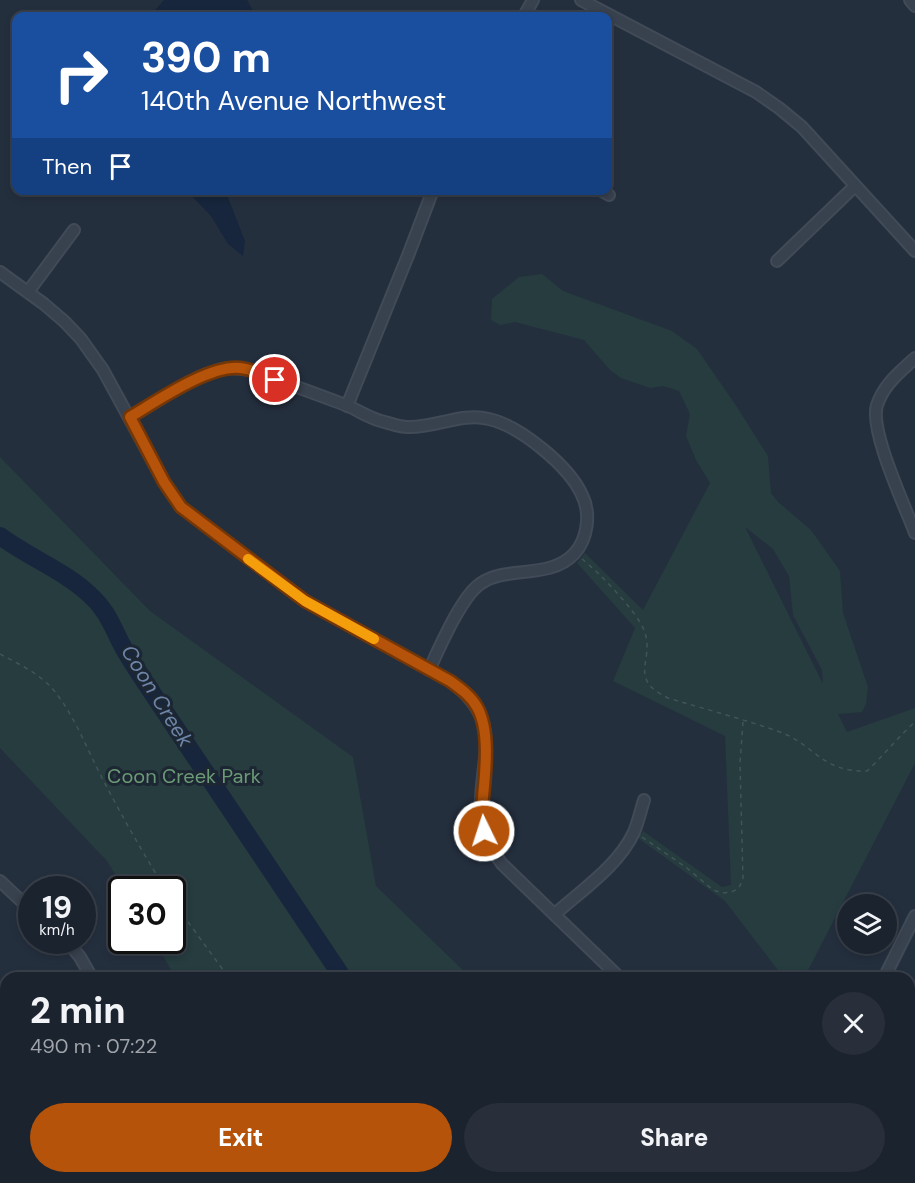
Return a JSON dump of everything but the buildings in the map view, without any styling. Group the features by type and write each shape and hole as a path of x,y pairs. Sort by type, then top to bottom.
{"street":[{"path":"581,0 604,12"},
{"path":"910,0 915,6"},
{"path":"612,16 756,92 779,108 802,127 915,250"},
{"path":"777,261 855,186"},
{"path":"347,406 410,253 431,195"},
{"path":"28,292 74,230"},
{"path":"0,272 65,322 81,339 103,370 164,482 181,507 305,601 450,681 467,693 478,708 485,727 481,819 488,843 502,864 614,972"},
{"path":"915,358 886,385 877,406 877,428 915,533"},
{"path":"130,417 191,382 220,369 239,368 254,371 378,420 407,427 487,418 513,429 540,448 566,472 582,494 587,508 587,529 577,550 562,563 549,568 499,577 480,584 470,594 450,626 429,670"},
{"path":"555,914 618,855 634,831 644,800"},
{"path":"0,881 18,898"},
{"path":"887,972 915,916"},
{"path":"78,954 89,972"}],"path":[{"path":"577,550 641,623 647,642 644,671 654,691 668,698 783,733 832,765 854,772 867,771 915,722"},
{"path":"0,654 31,671 55,692 68,712 132,836 157,876"},
{"path":"634,831 687,868 713,890 723,893 738,889 743,880 740,763 743,721"},
{"path":"186,919 225,972"}],"green space":[{"path":"542,274 563,291 672,331 697,349 768,456 771,493 778,502 811,530 840,571 843,613 868,687 866,704 862,712 838,714 847,732 915,708 915,763 847,894 837,894 837,914 807,972 779,972 725,901 638,838 643,831 722,887 731,885 725,736 613,681 635,628 577,563 585,553 643,610 710,483 696,460 686,436 690,414 679,391 663,386 650,388 621,378 610,370 584,340 515,322 500,325 491,320 492,299 519,277","holes":["745,527 773,549 789,576 793,615 822,670 823,684"]},
{"name":"Coon Creek Park","path":"0,457 150,611 353,757 376,886 465,972 172,972 162,954 186,954 186,876 116,876 107,861 0,748"}],"water":[{"path":"164,0 247,0 254,12 154,12"},
{"path":"191,195 227,195 245,241 243,256 228,244 211,216"}],"waterway":[{"name":"Coon Creek","path":"0,536 79,585 101,606 138,671 339,972"}],"slow traffic":[{"path":"248,559 305,601 374,639"}],"route":[{"path":"275,380 254,371 239,368 220,369 191,382 130,417 164,482 181,507 305,601 450,681 467,693 478,708 485,727 481,819 484,831"}]}
